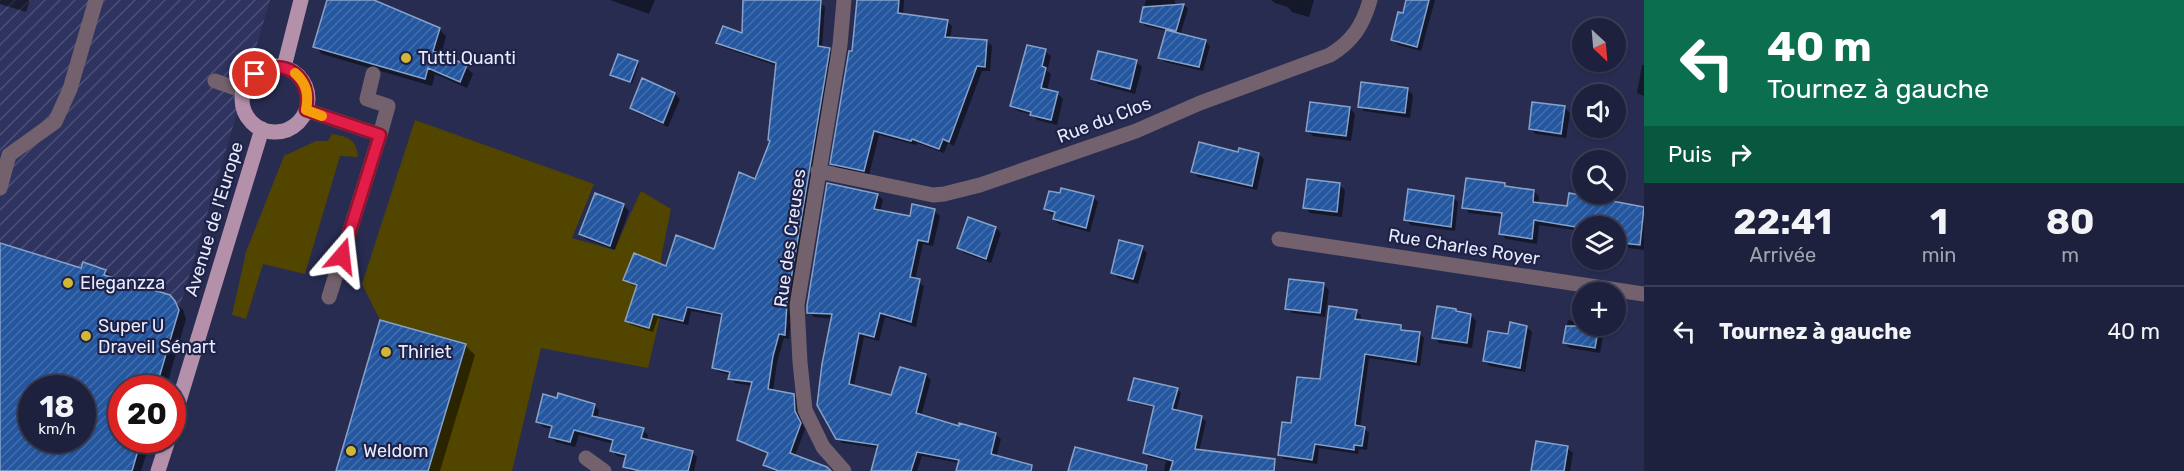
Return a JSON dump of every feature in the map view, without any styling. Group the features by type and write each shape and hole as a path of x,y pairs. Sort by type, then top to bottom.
{"main road":[{"path":"284,68 301,0"},
{"path":"244,91 248,81 264,69 274,66 284,68 294,72 307,89 306,110"},
{"name":"Avenue de l'Europe","path":"244,91 244,109 248,117 262,129 272,132 293,127 301,120 306,110"},
{"name":"Avenue de l'Europe","path":"186,378 262,129"},
{"path":"158,471 164,453"}],"street":[{"path":"0,188 9,155 55,122 70,89 96,0"},
{"name":"Rue des Creuses","path":"844,0 840,45 797,305 805,410 823,447 844,471"},
{"name":"Rue du Clos","path":"818,171 921,194 944,194 980,185 1136,131 1200,103 1330,55 1343,47 1359,29 1370,0"},
{"path":"329,297 388,105 366,99 373,74"},
{"path":"215,81 244,91"},
{"path":"306,110 380,135"},
{"name":"Rue Charles Royer","path":"1279,239 1644,294"},
{"path":"586,458 604,471"}],"shaded area":[{"path":"0,0 270,0 160,375 108,375 108,453 137,453 132,471 0,471"},
{"path":"415,120 594,184 572,238 614,250 641,191 671,209 661,258 663,304 648,368 541,348 512,471 428,471 466,344 380,320 362,284"},
{"path":"332,134 351,140 358,157 340,156 305,274 263,264 246,319 232,315 246,252 284,156 316,141 328,141"}],"building":[{"path":"327,0 374,0 440,28 433,51 467,65 460,82 428,68 425,79 313,47"},
{"path":"743,0 821,0 818,46 830,48 787,303 785,335 779,334 768,389 794,394 795,411 801,423 790,453 827,467 831,471 779,471 763,465 768,453 737,440 752,382 728,379 730,372 712,368 722,314 687,307 683,321 653,314 649,328 625,321 637,285 623,280 634,253 666,266 676,235 714,249 739,172 755,179 770,141 768,140 776,63 716,43 723,26 742,33"},
{"path":"857,0 899,0 898,13 948,20 945,37 987,40 985,67 977,66 949,142 943,139 939,149 912,139 911,141 874,131 864,171 830,164 849,51 852,51"},
{"path":"1406,0 1429,0 1417,47 1391,40 1398,12 1403,13"},
{"path":"1184,4 1176,31 1140,22 1143,7"},
{"path":"1166,30 1206,40 1199,67 1158,58"},
{"path":"1027,45 1046,49 1042,66 1046,68 1041,88 1058,92 1051,120 1030,115 1031,112 1010,106"},
{"path":"1098,51 1137,60 1130,89 1091,79"},
{"path":"618,54 638,61 630,82 610,75"},
{"path":"642,78 675,93 663,123 630,108"},
{"path":"1361,82 1408,88 1405,113 1358,107"},
{"path":"1310,102 1350,107 1346,136 1306,131"},
{"path":"1532,102 1565,106 1561,134 1529,129"},
{"path":"1199,142 1238,152 1239,148 1259,153 1252,186 1191,172"},
{"path":"1466,178 1505,183 1505,186 1534,190 1533,202 1567,206 1569,193 1572,194 1572,204 1626,204 1644,207 1640,245 1626,243 1626,216 1572,216 1572,226 1534,220 1532,239 1499,234 1502,213 1462,208"},
{"path":"1307,179 1340,183 1337,212 1303,208"},
{"path":"827,183 878,194 874,209 910,216 912,204 935,209 928,242 918,240 910,277 920,279 911,322 880,313 874,337 859,333 849,384 891,395 900,367 926,374 916,413 959,426 959,423 996,433 991,454 1032,465 1031,471 956,471 959,460 917,452 911,471 871,471 878,445 836,439 817,405 832,314 807,313"},
{"path":"1061,188 1094,196 1086,228 1053,219 1055,212 1044,209 1049,191 1060,193"},
{"path":"1408,189 1454,196 1451,227 1404,220"},
{"path":"595,193 624,204 610,246 579,234"},
{"path":"968,217 996,227 986,259 957,248"},
{"path":"1119,240 1143,246 1133,279 1111,273"},
{"name":"Super U Draveil Sénart","path":"0,243 81,268 83,262 106,270 104,275 170,295 175,301 179,310 160,375 108,375 108,453 137,453 132,471 0,471"},
{"path":"1289,279 1324,283 1320,313 1285,309"},
{"path":"1329,306 1357,310 1355,319 1401,325 1401,330 1420,332 1416,362 1365,354 1355,425 1365,427 1362,446 1354,445 1354,450 1315,444 1312,460 1278,455 1282,422 1291,423 1297,377 1320,379"},
{"path":"1437,306 1471,314 1467,343 1432,338"},
{"path":"380,320 466,344 428,471 336,471"},
{"path":"1510,322 1527,326 1520,368 1483,361 1488,331 1508,334"},
{"path":"1566,326 1572,326 1572,336 1597,336 1595,348 1563,343"},
{"path":"1134,378 1178,388 1172,409 1202,416 1195,449 1275,459 1274,471 1170,471 1173,461 1143,453 1154,406 1128,400"},
{"path":"558,393 595,404 592,416 644,428 641,438 693,451 688,471 640,471 623,467 626,455 610,451 613,440 574,430 570,442 549,437 552,426 536,422 543,394 557,398"},
{"path":"1536,441 1568,446 1564,471 1531,471"},
{"path":"1075,447 1147,465 1146,471 1068,471"}],"slow traffic":[{"path":"295,73 307,89 306,110 322,116"}],"place":[{"name":"Tutti Quanti","path":"406,58"},
{"name":"Eleganzza","path":"68,283"},
{"name":"Super U Draveil Sénart","path":"86,336"},
{"name":"Thiriet","path":"386,352"},
{"name":"Weldom","path":"351,451"}],"route":[{"path":"255,74 274,66 294,72 307,89 306,110 380,135 342,256"}]}
